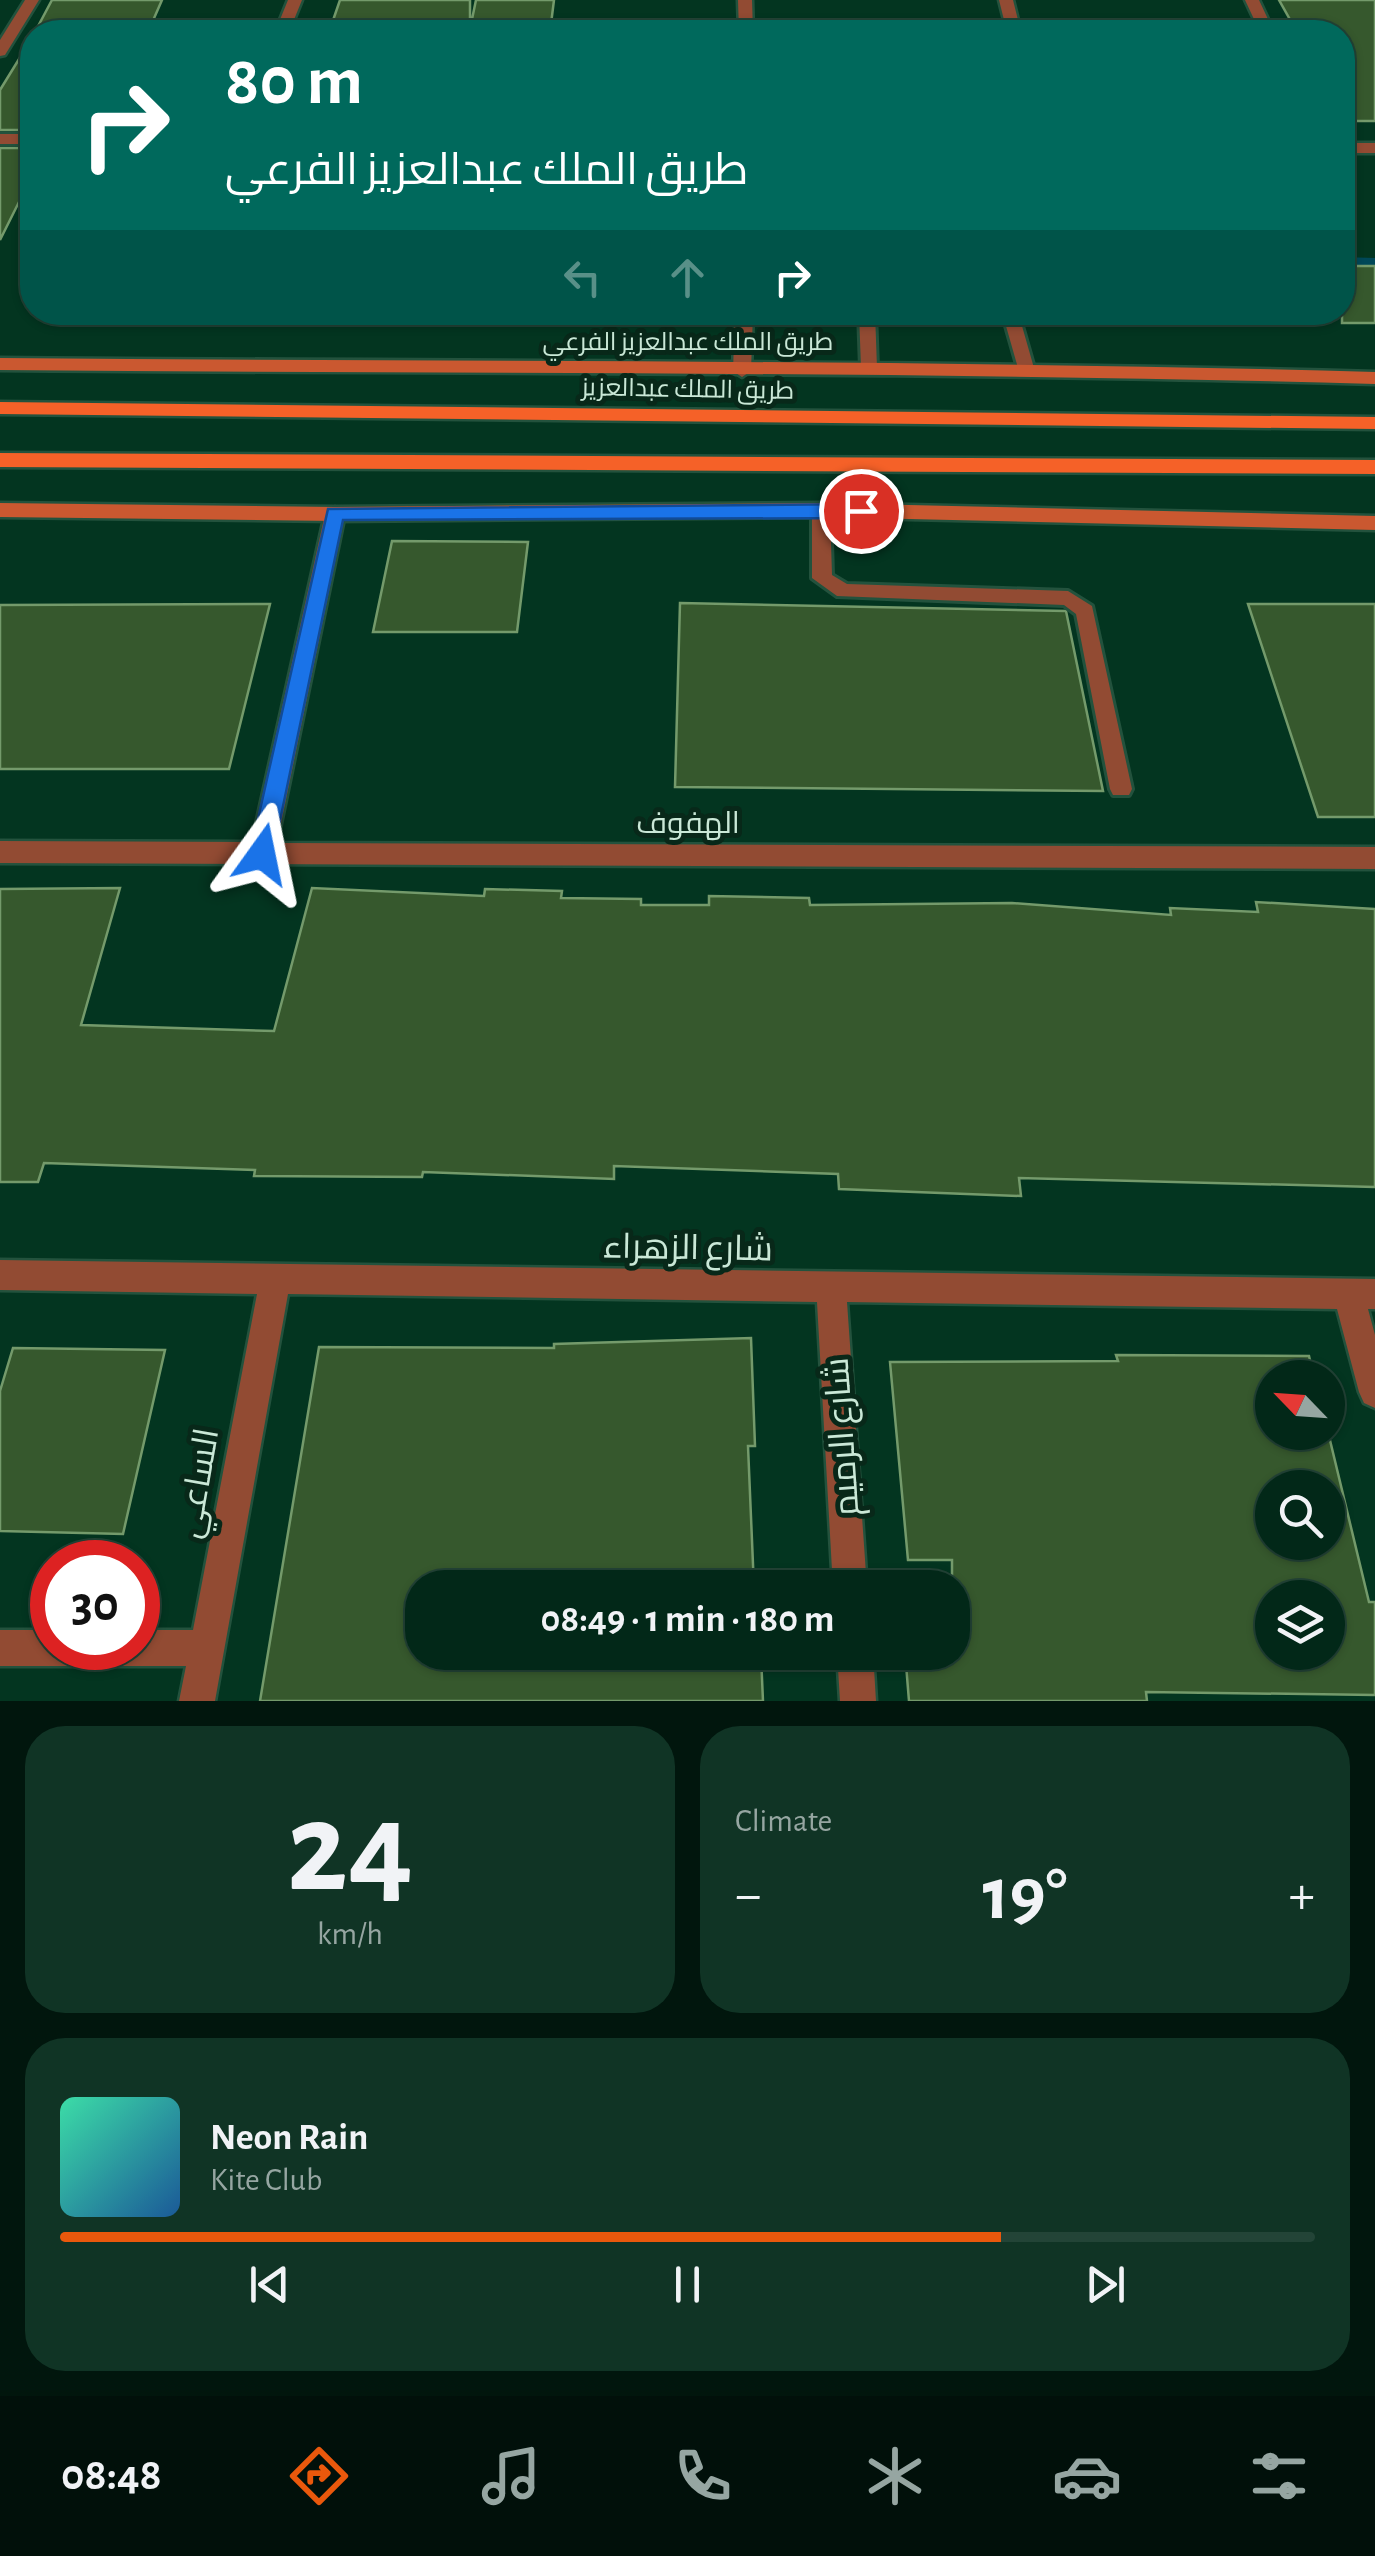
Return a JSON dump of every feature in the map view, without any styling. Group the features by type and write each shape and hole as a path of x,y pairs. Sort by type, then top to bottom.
{"main road":[{"name":"طريق الملك عبدالعزيز الفرعي","path":"0,364 742,371 1026,368 1375,378"},
{"name":"طريق الملك عبدالعزيز","path":"0,408 1375,423"},
{"path":"0,460 1375,467"},
{"path":"0,510 335,514 821,510 1375,523"}],"street":[{"path":"0,52 32,0"},
{"path":"1370,148 1375,167"},
{"path":"742,371 744,325"},
{"path":"262,854 335,514"},
{"name":"الهفوف","path":"0,852 1375,858"},
{"name":"شارع الزهراء","path":"0,1275 1362,1294"},
{"name":"الساعي","path":"197,1701 275,1278"},
{"name":"شارع الرميم","path":"831,1287 849,1570"},
{"path":"1362,1294 1375,1392"},
{"path":"0,1648 207,1648"},
{"path":"855,1670 858,1701"}],"lane":[{"path":"868,325 869,368"},
{"path":"1014,325 1026,368"},
{"path":"821,510 822,578 844,591 1068,598 1085,611 1121,789"}],"building":[{"path":"52,0 162,0 153,20 41,20"},
{"path":"340,0 470,0 470,20 333,20"},
{"path":"476,0 554,0 552,20 472,20"},
{"path":"1279,0 1375,0 1375,121 1355,121 1355,20 1290,20"},
{"path":"20,58 20,130 0,130 0,90"},
{"path":"0,148 20,148 20,200 0,240"},
{"path":"1355,266 1375,266 1375,323 1355,323"},
{"path":"392,541 528,542 517,632 373,632"},
{"path":"680,603 1066,611 1103,791 675,787"},
{"path":"270,604 229,769 0,769 0,605"},
{"path":"1248,604 1375,604 1375,817 1318,817"},
{"path":"120,888 81,1025 274,1031 312,888 484,896 485,889 562,891 561,898 641,899 641,905 709,905 709,896 809,898 810,905 1012,903 1171,915 1170,908 1258,912 1256,902 1375,909 1375,1187 1019,1178 1021,1196 839,1189 838,1174 614,1166 614,1179 423,1172 422,1177 254,1176 255,1170 44,1163 38,1182 0,1182 0,889"},
{"path":"751,1338 755,1446 748,1446 753,1570 405,1570 405,1670 762,1670 763,1701 260,1701 319,1347 554,1348 554,1344"},
{"path":"13,1348 165,1350 123,1534 0,1531 0,1391"},
{"path":"1116,1355 1309,1356 1310,1360 1255,1360 1255,1450 1332,1450 1337,1470 1255,1470 1255,1560 1345,1560 1345,1502 1369,1602 1375,1602 1375,1695 1146,1692 1147,1701 909,1701 906,1670 970,1670 970,1570 952,1570 952,1560 908,1560 890,1362 1118,1361"}],"waterway":[{"path":"1355,261 1375,262"}],"route":[{"path":"262,854 335,514 861,511"}]}
